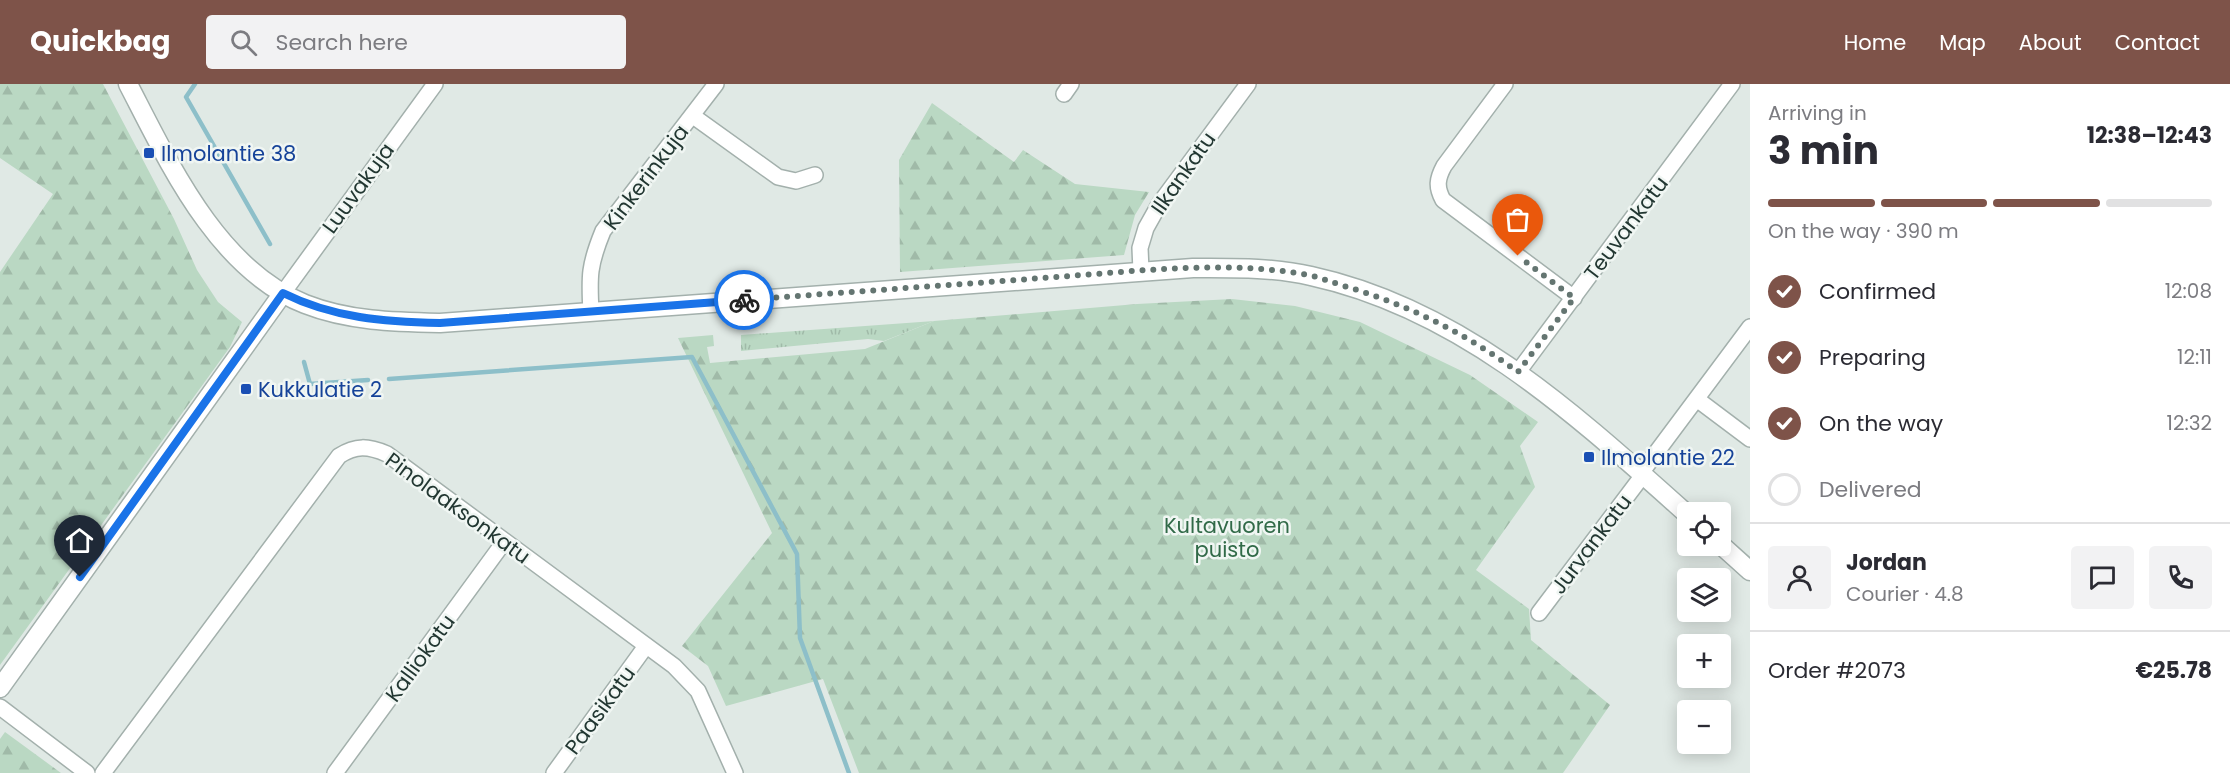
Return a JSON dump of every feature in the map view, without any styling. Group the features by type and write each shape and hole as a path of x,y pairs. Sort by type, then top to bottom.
{"street":[{"path":"128,84 202,215 238,258 258,277 283,293 305,304 344,316 390,322 440,323 1193,268 1252,269 1310,276 1366,292 1416,312 1469,339 1518,372 1677,505"},
{"name":"Luuvakuja","path":"283,293 435,84"},
{"name":"Kinkerinkuja","path":"591,312 589,274 593,255 603,231 716,84"},
{"name":"Ilkankatu","path":"1141,271 1140,248 1146,228 1160,203 1248,84"},
{"path":"1505,84 1444,166 1438,178 1438,191 1443,200 1574,298"},
{"name":"Teuvankatu","path":"1518,372 1732,84"},
{"path":"693,116 778,177 796,181 815,175"},
{"path":"0,687 283,293"},
{"name":"Jurvankatu","path":"1539,613 1750,327"},
{"path":"1698,400 1750,439"},
{"name":"Pinolaaksonkatu","path":"103,773 339,456 359,447 373,448 387,454 674,666 698,691 735,773"},
{"name":"Kalliokatu","path":"335,773 504,542"},
{"path":"1731,554 1750,571"},
{"name":"Paasikatu","path":"554,773 646,646"},
{"path":"0,707 87,773"}],"green space":[{"path":"0,84 103,84 174,219 197,270 218,302 242,322 230,347 0,665 0,272 53,194 0,158"},
{"path":"932,103 1014,162 1023,150 1075,184 1149,192 1135,215 1124,255 900,272 899,160"},
{"name":"Kultavuoren puisto","path":"1232,299 1295,306 1360,322 1470,375 1538,422 1520,446 1535,487 1476,570 1529,609 1531,640 1610,705 1563,773 859,773 823,679 726,706 708,666 682,646 772,533 678,338 713,335 714,346 707,347 710,363 865,349 934,321 1137,304"},
{"path":"934,321 884,341 868,339 741,351 741,335"},
{"path":"5,732 61,773 0,773 0,739"}],"waterway":[{"path":"195,84 186,97 270,244"},
{"path":"389,379 692,357 797,554 800,638 849,773"},
{"path":"304,362 310,384 368,380"}],"way so far":[{"path":"744,300 1120,272 1193,268 1252,269 1310,276 1366,292 1416,312 1469,339 1518,372 1574,298 1518,256"}],"place":[{"name":"Ilmolantie 38","path":"149,153"},
{"name":"Kukkulatie 2","path":"246,389"},
{"name":"Ilmolantie 22","path":"1589,457"}],"route":[{"path":"80,577 283,293 305,304 344,316 390,322 440,323 744,300"}]}
